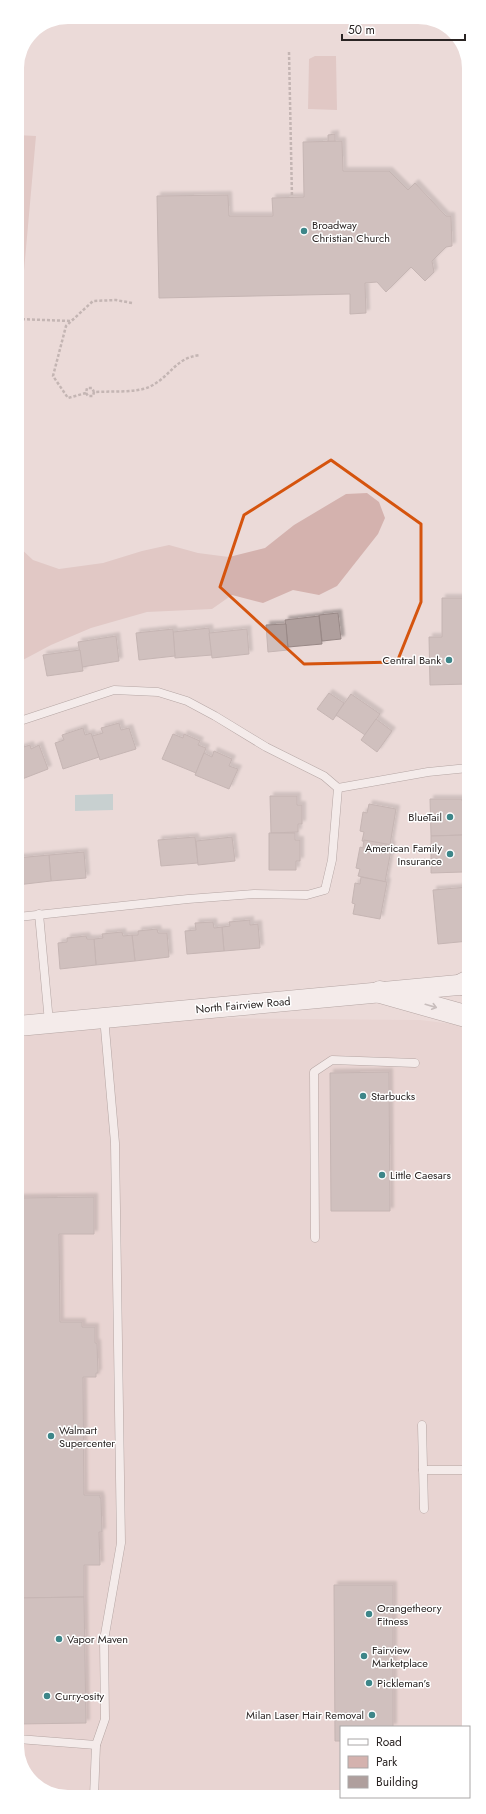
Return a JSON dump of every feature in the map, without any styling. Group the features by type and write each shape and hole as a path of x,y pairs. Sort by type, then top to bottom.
{"main road":[{"path":"380,992 462,1015"}],"street":[{"name":"North Fairview Road","path":"24,1025 462,984"}],"lane":[{"path":"24,720 114,690 158,692 187,701 215,716 266,748 324,776 338,788"},
{"path":"338,788 428,772 462,769"},
{"path":"24,916 188,899 254,894 307,895 325,890 332,860 338,788"},
{"path":"39,914 49,1022"},
{"path":"94,1790 96,1745 105,1719 104,1640 121,1542 115,1147 104,1017"},
{"path":"315,1238 314,1072 332,1060 415,1063"},
{"path":"422,1425 424,1509"},
{"path":"423,1470 462,1470"},
{"path":"24,1739 96,1745"}],"path":[{"path":"289,52 292,198"},
{"path":"132,303 116,300 93,301 66,326 53,376 68,398 86,393 87,388 92,388 94,392 148,388 157,383 183,359 189,356 200,355"},
{"path":"24,319 72,321"}],"highlighted area":[{"path":"331,460 421,524 421,602 397,662 304,664 220,587 244,515"}],"shaded area":[{"name":"Fairview Marketplace","path":"104,1017 420,1020 462,1025 462,1726 340,1726 340,1790 65,1790 56,1789 43,1783 33,1773 26,1760 24,1746 24,1025"}],"green space":[{"path":"315,56 336,56 337,110 308,109 309,59"},
{"path":"24,135 36,136 24,271"},
{"path":"367,493 379,502 385,518 378,534 337,586 319,595 293,590 263,603 232,595 212,609 147,612 91,628 51,645 24,659 24,552 33,560 59,569 103,563 142,551 169,545 198,553 229,557 265,548 294,525 346,494"}],"water":[{"path":"113,794 113,810 75,811 75,795"}],"building":[{"path":"335,134 335,142 328,142 328,135"},
{"name":"Broadway Christian Church","path":"342,141 343,171 389,171 408,190 415,183 446,216 451,216 452,246 446,247 432,261 434,272 425,281 411,267 386,292 377,282 365,283 366,313 350,314 350,294 159,298 157,196 228,195 229,216 273,216 272,198 304,197 303,142"},
{"name":"Central Bank","path":"442,598 462,598 462,684 430,685 429,637 442,637"},
{"path":"338,613 341,639 322,641 319,615"},
{"path":"319,616 322,644 288,647 285,620"},
{"path":"286,624 288,650 268,652 266,625"},
{"path":"209,628 212,655 175,658 173,632"},
{"path":"173,629 175,656 139,660 136,633"},
{"path":"247,629 249,654 212,658 209,633"},
{"path":"116,636 119,661 82,667 78,642"},
{"path":"80,650 83,671 47,676 43,655"},
{"path":"329,693 344,703 333,720 317,709"},
{"path":"351,694 380,714 365,735 336,715"},
{"path":"376,719 392,731 377,752 361,740"},
{"path":"119,723 121,730 129,728 136,749 100,760 92,736 103,733 101,728"},
{"path":"83,728 85,735 91,733 99,757 63,769 55,743 64,740 62,735"},
{"path":"173,734 183,738 184,734 200,741 198,745 206,748 196,773 162,759"},
{"path":"30,745 31,749 39,745 48,769 24,778 24,747"},
{"path":"214,751 232,759 229,766 238,769 229,789 195,775 204,753 212,757"},
{"path":"270,796 297,796 297,805 302,805 302,824 298,824 298,832 271,833"},
{"name":"BlueTail","path":"430,799 462,799 462,835 431,836"},
{"path":"369,804 396,809 390,845 362,841 364,832 360,831 363,812 367,813"},
{"path":"269,833 295,833 295,840 300,840 300,861 296,861 296,870 269,870"},
{"name":"American Family Insurance","path":"462,835 462,872 431,873 431,836"},
{"path":"195,837 198,863 161,866 158,840"},
{"path":"232,837 235,861 198,865 196,841"},
{"path":"364,840 392,845 385,882 358,876 360,869 356,868 360,847 363,848"},
{"path":"84,852 86,878 51,881 49,855"},
{"path":"49,855 51,881 24,884 24,857"},
{"path":"361,877 387,882 380,919 353,914 355,904 352,903 355,883 360,884"},
{"path":"462,888 462,942 438,944 433,890"},
{"path":"250,920 250,925 258,924 260,948 224,951 222,927 230,926 229,922"},
{"path":"213,922 214,928 222,927 224,951 187,954 185,931 196,930 195,923"},
{"path":"157,929 158,933 167,933 169,957 135,961 132,935 138,935 138,931"},
{"path":"122,932 123,936 132,935 135,961 96,965 94,939 103,938 102,934"},
{"path":"86,936 87,939 94,939 96,965 60,969 58,943 67,942 67,938"},
{"path":"389,1072 390,1211 331,1211 330,1073"},
{"name":"Walmart Supercenter","path":"94,1197 94,1234 59,1234 60,1322 82,1322 82,1327 95,1327 95,1343 97,1343 98,1373 96,1373 96,1377 83,1377 84,1495 100,1495 102,1532 99,1532 100,1565 84,1565 84,1597 24,1598 24,1198"},
{"name":"Fairview Marketplace","path":"334,1585 393,1585 393,1726 340,1726 340,1741 335,1741"},
{"path":"84,1597 86,1723 24,1724 24,1598"}],"place":[{"name":"Broadway Christian Church","path":"304,231"},
{"name":"Central Bank","path":"449,660"},
{"name":"BlueTail","path":"450,817"},
{"name":"American Family Insurance","path":"450,854"},
{"name":"Starbucks","path":"363,1096"},
{"name":"Little Caesars","path":"382,1175"},
{"name":"Walmart Supercenter","path":"51,1436"},
{"name":"Orangetheory Fitness","path":"369,1614"},
{"name":"Vapor Maven","path":"59,1639"},
{"name":"Fairview Marketplace","path":"364,1656"},
{"name":"Pickleman’s","path":"369,1683"},
{"name":"Curry-osity","path":"47,1696"},
{"name":"Milan Laser Hair Removal","path":"372,1715"}]}
